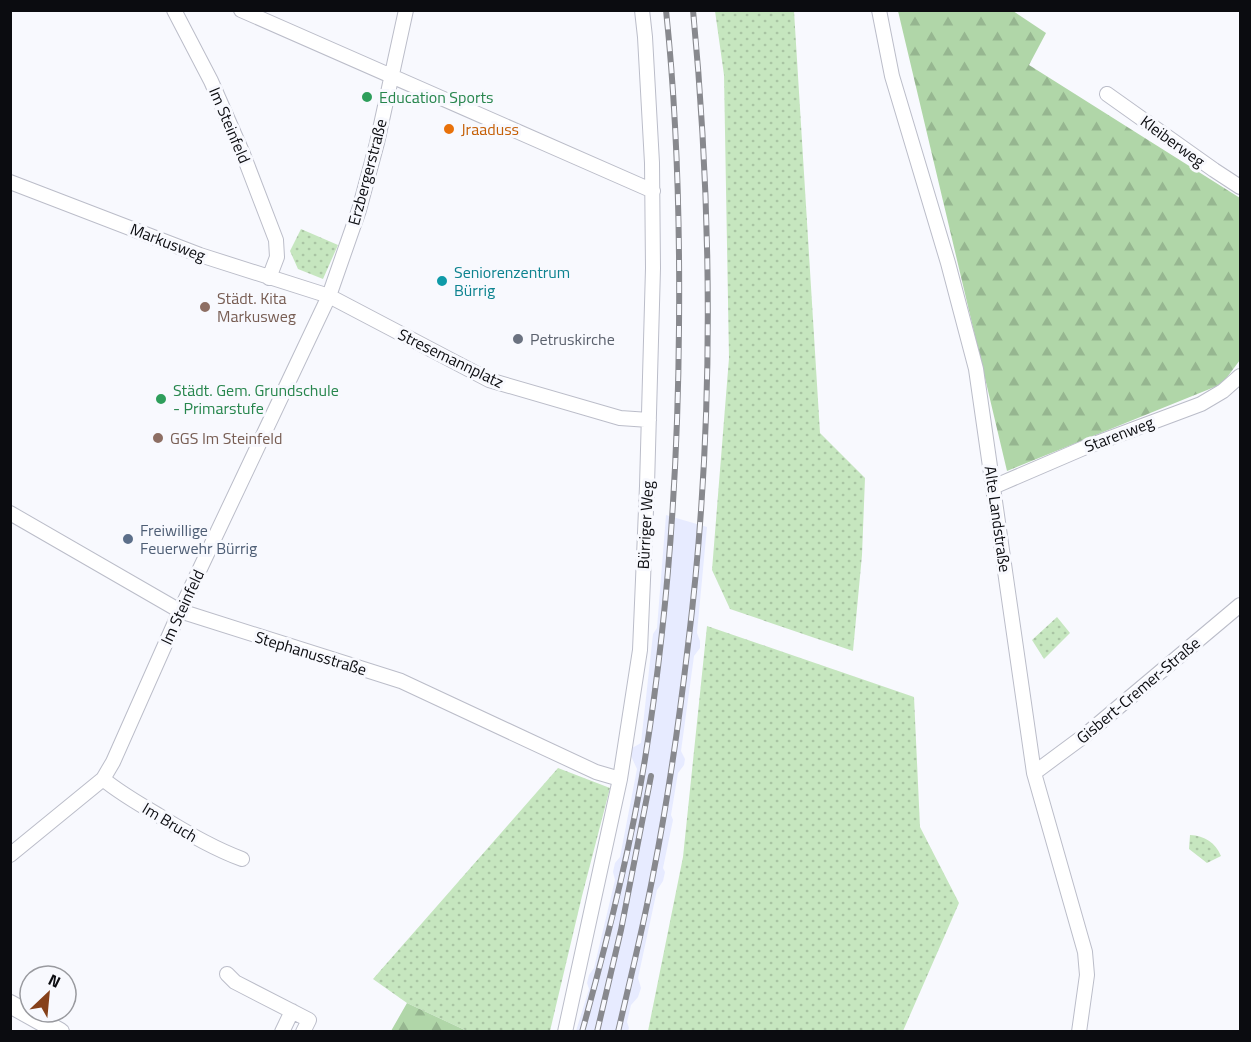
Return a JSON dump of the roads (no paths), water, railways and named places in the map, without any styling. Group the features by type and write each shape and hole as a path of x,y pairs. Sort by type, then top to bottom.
{"street":[{"name":"Im Steinfeld","path":"174,10 211,81 243,153 276,240 277,257 269,278"},
{"path":"241,10 653,191"},
{"name":"Erzbergerstraße","path":"328,296 359,210 377,143 405,10"},
{"name":"Bürriger Weg","path":"565,1032 620,779 640,650 653,268 653,191 642,10"},
{"name":"Alte Landstraße","path":"879,10 892,76 948,263 976,369 1034,772 1085,952 1087,975 1079,1032"},
{"name":"Kleiberweg","path":"1107,94 1240,187"},
{"name":"Markusweg","path":"10,182 200,255 328,296"},
{"name":"Im Steinfeld","path":"11,852 103,779 114,762 180,611 328,296"},
{"name":"Stresemannplatz","path":"328,296 489,380 620,418 649,420"},
{"name":"Starenweg","path":"993,487 1086,447 1201,404 1223,391 1240,376"},
{"name":"Stephanusstraße","path":"10,513 180,611 401,681 596,772 620,779"},
{"name":"Gisbert-Cremer-Straße","path":"1034,772 1084,736 1240,605"},
{"name":"Im Bruch","path":"103,779 116,790 192,836 221,852 242,859"},
{"path":"227,974 235,982 309,1020 303,1032"},
{"path":"10,1004 60,1032"},
{"path":"282,1032 292,1011"}],"railway":[{"path":"582,1032 617,896 639,793 653,705 666,597 674,489 679,326 677,168 666,10"},
{"path":"618,1032 649,895 677,732 703,487 708,328 707,248 700,89 693,10"},
{"path":"597,1032 621,930 651,776"}],"place":[{"name":"Education Sports","path":"367,97"},
{"name":"Jraaduss","path":"449,129"},
{"name":"Seniorenzentrum Bürrig","path":"442,281"},
{"name":"Städt. Kita Markusweg","path":"205,307"},
{"name":"Petruskirche","path":"518,339"},
{"name":"Städt. Gem. Grundschule - Primarstufe","path":"161,399"},
{"name":"GGS Im Steinfeld","path":"158,438"},
{"name":"Freiwillige Feuerwehr Bürrig","path":"128,539"}]}
